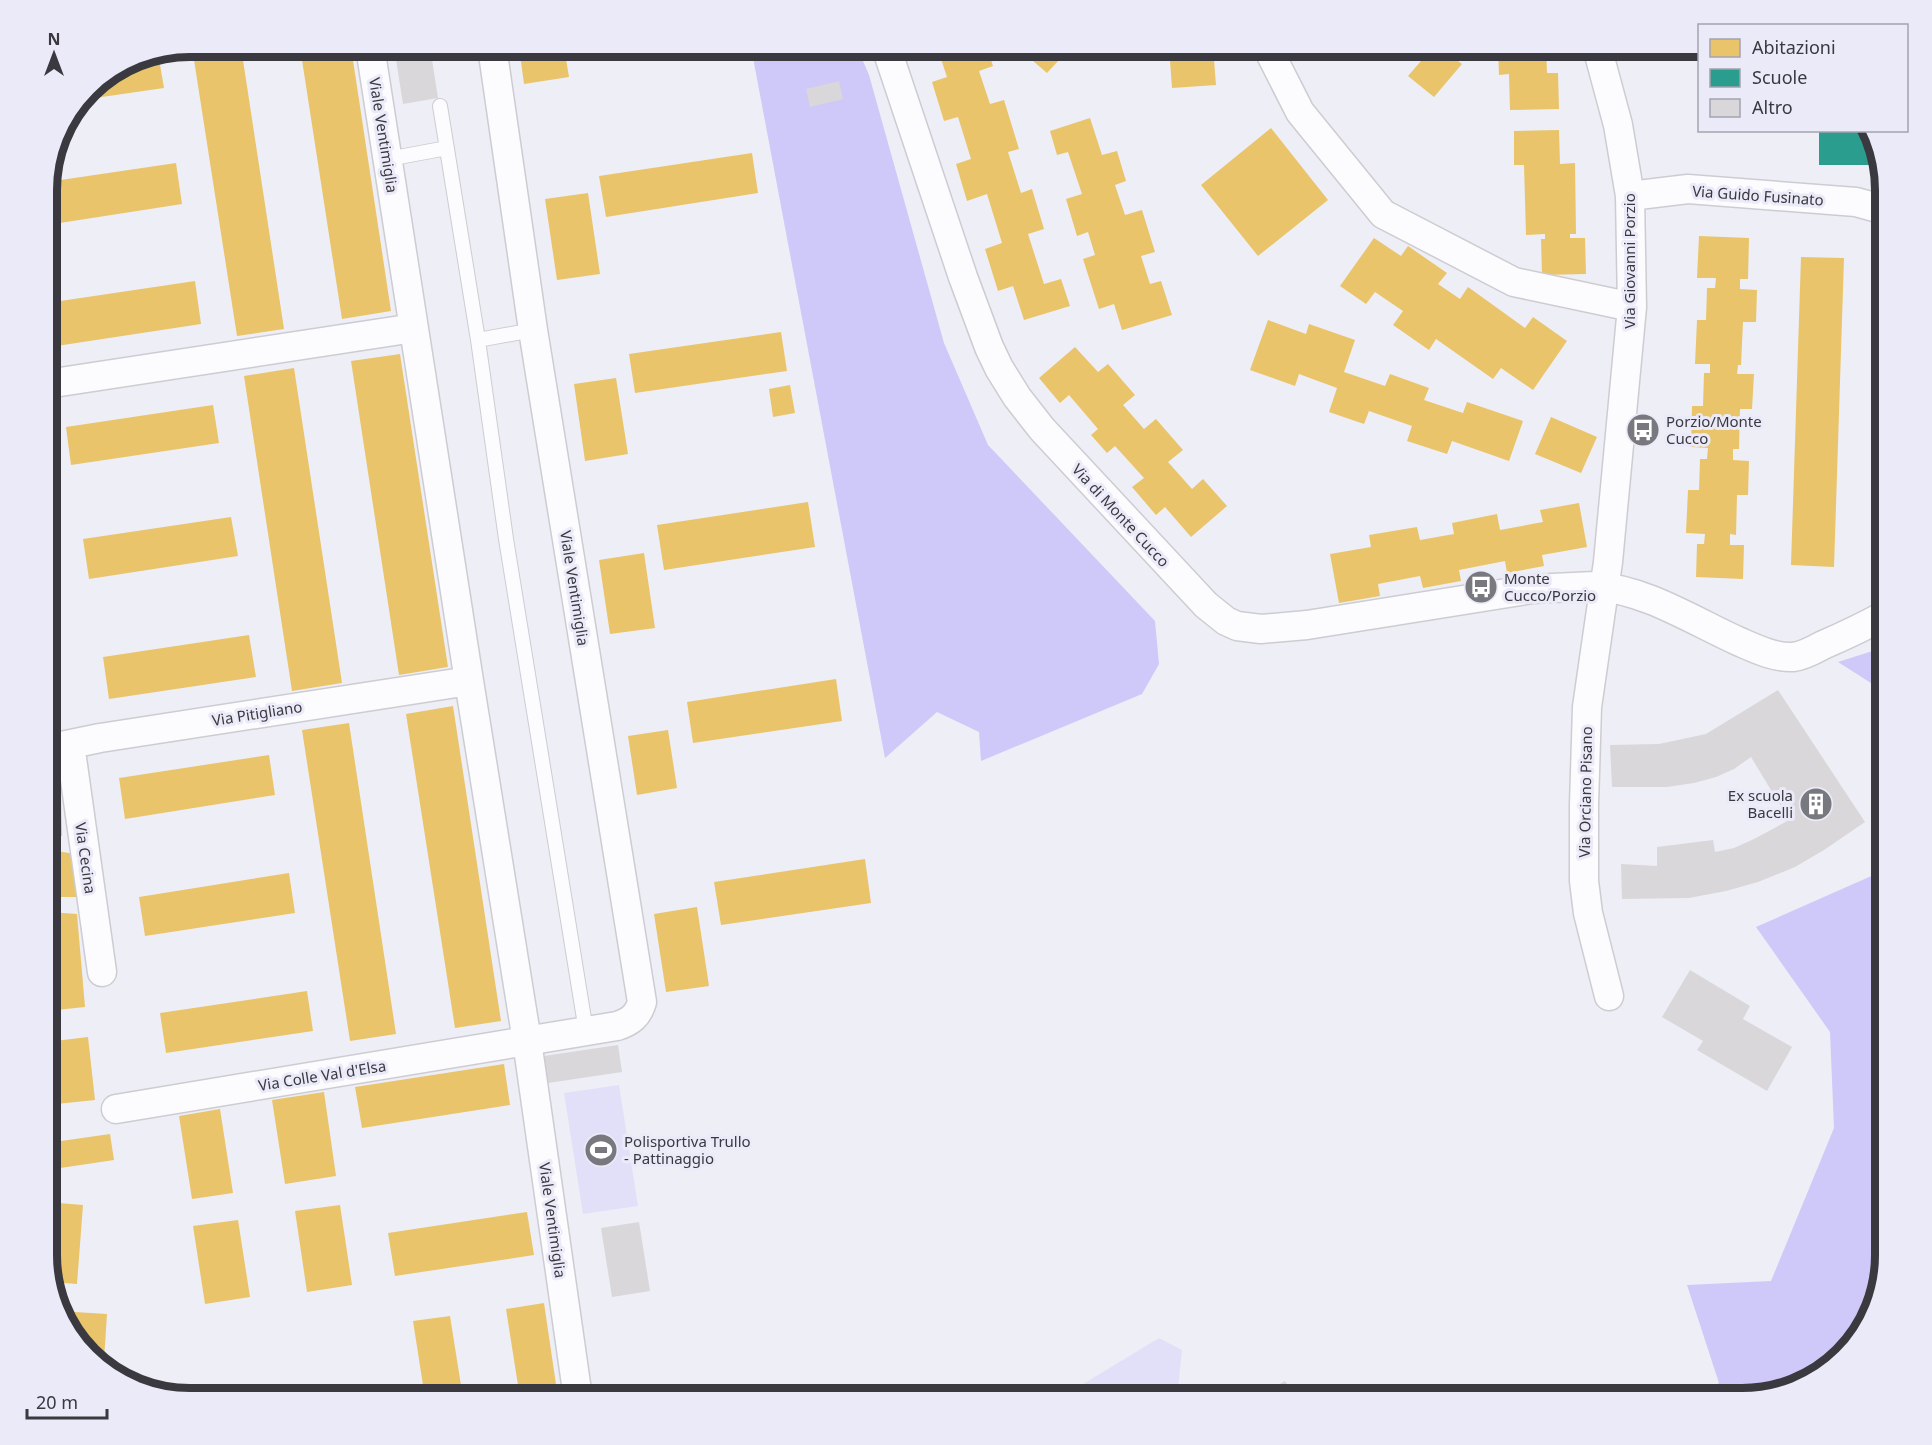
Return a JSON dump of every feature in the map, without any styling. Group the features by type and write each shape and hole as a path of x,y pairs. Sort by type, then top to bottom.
{"street":[{"name":"Viale Ventimiglia","path":"372,57 527,1041 577,1388"},
{"name":"Viale Ventimiglia","path":"494,57 533,330 642,1002 636,1015 625,1023 527,1041"},
{"name":"Via di Monte Cucco","path":"890,57 963,277 999,368 1017,397 1042,429 1206,605 1237,626 1261,629 1307,625 1532,589 1577,586 1604,587 1646,598 1722,634 1781,657 1792,657 1808,652 1875,620"},
{"path":"1272,57 1300,112 1383,213 1514,282 1632,308"},
{"name":"Via Giovanni Porzio","path":"1600,57 1618,125 1630,196 1632,308 1604,587"},
{"name":"Via Guido Fusinato","path":"1630,196 1688,189 1856,202 1875,207"},
{"path":"57,382 414,327"},
{"name":"Via Orciano Pisano","path":"1604,587 1587,707 1584,880 1588,914 1609,996"},
{"name":"Via Pitigliano","path":"58,746 469,681"},
{"name":"Via Cecina","path":"58,746 102,972"},
{"name":"Via Colle Val d'Elsa","path":"116,1109 527,1041"}],"lane":[{"path":"440,106 478,340 508,551 586,1031"},
{"path":"388,159 447,148"},
{"path":"478,340 533,330"}],"shaded area":[{"path":"753,57 861,57 869,75 944,343 988,445 1155,621 1159,664 1142,694 981,761 979,732 937,712 885,758"},
{"path":"1875,650 1875,686 1838,662"},
{"path":"1875,874 1874,1272 1869,1293 1839,1346 1816,1366 1793,1378 1759,1387 1711,1388 1719,1383 1687,1285 1771,1281 1834,1128 1830,1032 1756,927"},
{"name":"Polisportiva Trullo - Pattinaggio","path":"619,1085 638,1206 583,1214 564,1093"},
{"path":"1159,1338 1182,1350 1178,1388 1076,1388"}],"building: Abitazioni":[{"path":"194,57 243,57 284,329 237,336"},
{"path":"302,57 353,57 391,311 342,319"},
{"path":"520,57 566,57 569,77 524,84"},
{"path":"940,57 990,57 993,66 979,71 990,104 1004,100 1019,149 1008,152 1021,193 1032,189 1044,229 1028,234 1044,284 1061,279 1070,306 1024,320 1013,286 998,291 985,249 1002,243 987,194 967,201 956,164 971,159 958,117 944,121 932,82 947,77"},
{"path":"1029,57 1062,57 1047,73"},
{"path":"1170,57 1214,57 1216,85 1172,88"},
{"path":"1416,57 1453,57 1462,64 1434,97 1408,76 1421,61"},
{"path":"1498,57 1546,57 1547,73 1558,73 1559,109 1510,110 1509,74 1499,75"},
{"path":"159,61 164,88 94,98 124,75 139,67"},
{"path":"1090,118 1102,155 1117,151 1126,181 1115,185 1125,215 1142,210 1155,252 1141,256 1150,284 1161,281 1172,315 1122,330 1114,304 1099,309 1083,259 1095,255 1088,232 1077,236 1066,199 1082,194 1068,152 1057,155 1050,131"},
{"path":"1271,128 1328,200 1258,256 1201,185"},
{"path":"1559,130 1560,164 1575,163 1576,234 1570,234 1570,238 1585,238 1586,274 1542,275 1541,239 1545,239 1545,234 1526,235 1524,165 1514,165 1514,131"},
{"path":"752,153 758,193 606,217 599,176"},
{"path":"176,163 182,204 57,223 57,181"},
{"path":"588,193 600,274 557,280 545,199"},
{"path":"1699,236 1749,238 1748,279 1740,279 1740,289 1757,290 1756,322 1743,322 1741,365 1738,365 1737,374 1754,374 1752,409 1740,409 1739,449 1733,449 1733,460 1749,461 1748,495 1737,495 1736,535 1730,534 1730,545 1744,545 1743,579 1696,577 1697,544 1704,544 1705,534 1686,533 1688,490 1699,490 1700,459 1707,459 1708,448 1691,447 1692,406 1703,406 1704,373 1710,373 1710,364 1695,364 1697,320 1706,320 1707,288 1715,288 1716,278 1697,278"},
{"path":"1374,238 1401,256 1408,246 1447,273 1438,284 1460,299 1468,287 1525,328 1533,317 1567,341 1533,390 1501,368 1493,379 1436,339 1429,350 1393,325 1403,311 1375,292 1366,304 1340,286"},
{"path":"1801,257 1844,258 1834,567 1791,565"},
{"path":"195,281 201,324 57,346 57,302"},
{"path":"1268,320 1306,334 1309,324 1355,340 1344,372 1385,386 1390,374 1429,388 1424,400 1463,413 1467,402 1523,421 1509,461 1452,441 1447,454 1407,441 1412,426 1369,411 1364,424 1329,412 1337,388 1299,374 1295,386 1250,370"},
{"path":"781,332 787,371 635,393 629,354"},
{"path":"1075,347 1098,372 1108,364 1135,395 1123,405 1144,429 1156,419 1183,450 1168,462 1192,489 1203,479 1227,506 1191,537 1165,507 1156,515 1132,487 1144,478 1115,446 1107,453 1091,435 1098,429 1069,395 1060,403 1039,378"},
{"path":"400,354 448,667 399,675 351,361"},
{"path":"294,368 342,683 292,691 244,376"},
{"path":"616,378 628,454 585,461 574,384"},
{"path":"790,385 795,413 773,417 769,389"},
{"path":"213,405 219,443 71,465 66,427"},
{"path":"1551,417 1597,437 1581,473 1535,454"},
{"path":"808,502 815,547 664,570 657,525"},
{"path":"1579,503 1587,547 1542,555 1544,566 1507,573 1505,561 1459,570 1461,581 1423,588 1420,576 1378,584 1380,596 1339,603 1330,554 1371,547 1369,535 1417,527 1420,540 1454,534 1452,523 1497,514 1500,530 1543,522 1540,510"},
{"path":"231,517 238,556 89,579 83,539"},
{"path":"644,553 655,628 610,634 599,560"},
{"path":"249,635 256,677 109,699 103,657"},
{"path":"836,679 842,721 693,743 687,702"},
{"path":"453,706 501,1021 455,1028 406,714"},
{"path":"349,723 396,1034 350,1041 302,730"},
{"path":"668,730 677,788 637,795 628,736"},
{"path":"269,755 275,795 125,819 119,778"},
{"path":"57,797 61,797 62,836 57,836"},
{"path":"57,851 75,854 76,897 57,897"},
{"path":"865,859 871,903 721,925 714,882"},
{"path":"289,873 295,913 145,936 139,897"},
{"path":"697,907 709,986 666,992 654,914"},
{"path":"57,913 77,914 85,1007 57,1010"},
{"path":"307,991 313,1031 166,1053 160,1013"},
{"path":"88,1037 95,1100 57,1104 57,1041"},
{"path":"504,1064 510,1105 362,1128 355,1087"},
{"path":"324,1092 336,1176 285,1184 272,1100"},
{"path":"220,1109 233,1193 192,1199 179,1116"},
{"path":"110,1134 114,1160 57,1169 57,1142"},
{"path":"57,1203 83,1205 77,1284 60,1281 57,1264"},
{"path":"340,1205 352,1285 307,1292 295,1211"},
{"path":"527,1212 534,1255 395,1276 388,1233"},
{"path":"238,1220 250,1297 205,1304 193,1226"},
{"path":"544,1303 557,1388 518,1388 506,1309"},
{"path":"70,1312 107,1314 104,1356 90,1343"},
{"path":"450,1316 461,1388 423,1388 413,1321"}],"building: Scuole":[{"path":"1819,132 1862,132 1872,165 1819,165"}],"building: Altro":[{"path":"396,57 432,57 438,98 403,104"},
{"path":"839,81 843,99 810,107 806,89"},
{"name":"Ex scuola Bacelli","path":"1778,690 1865,822 1795,867 1758,882 1689,898 1622,899 1621,864 1657,866 1657,847 1713,840 1715,852 1734,848 1789,820 1751,757 1734,769 1694,783 1667,787 1612,787 1610,745 1659,744 1706,734"},
{"path":"1690,970 1750,1006 1743,1019 1792,1047 1767,1091 1697,1050 1703,1041 1662,1017"},
{"path":"618,1045 622,1072 548,1083 544,1056"},
{"path":"639,1222 650,1291 612,1297 601,1228"},
{"path":"1285,1381 1290,1388 1273,1388"}],"place":[{"name":"Porzio/Monte Cucco","path":"1643,430"},
{"name":"Monte Cucco/Porzio","path":"1481,587"},
{"name":"Ex scuola Bacelli","path":"1816,804"},
{"name":"Polisportiva Trullo - Pattinaggio","path":"601,1150"}]}
